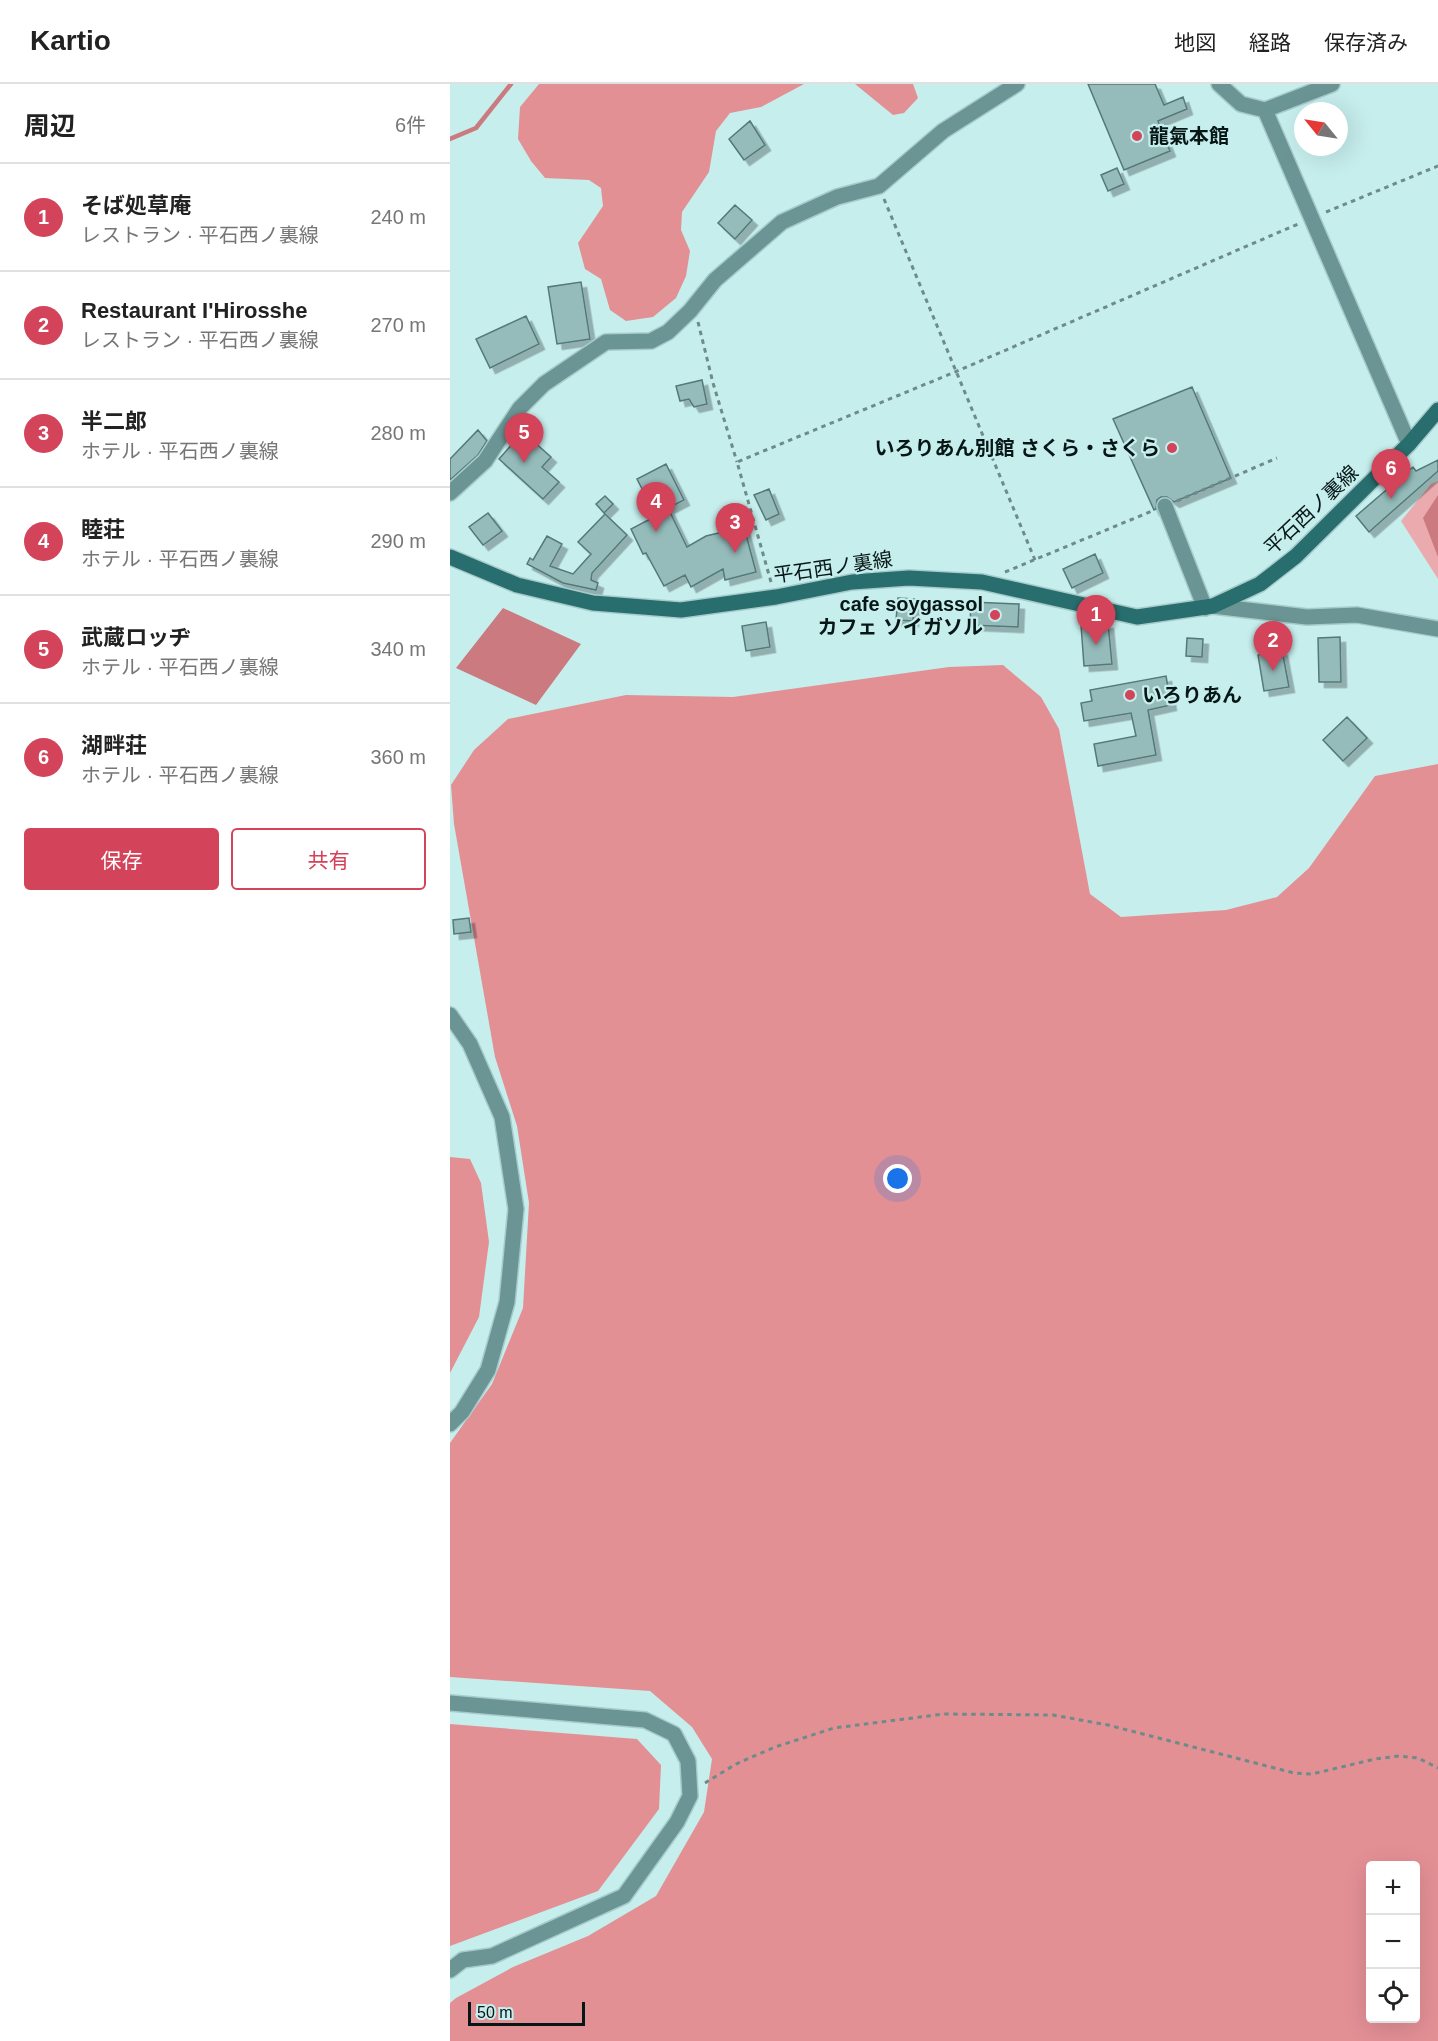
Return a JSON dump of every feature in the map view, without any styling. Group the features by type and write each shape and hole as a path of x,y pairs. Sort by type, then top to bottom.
{"main road":[{"name":"平石西ノ裏線","path":"450,557 517,585 593,603 681,610 776,597 852,582 909,578 982,582 1137,617 1209,607 1260,584 1296,556 1409,444 1438,410"}],"street":[{"path":"450,493 485,461 520,408 544,384 606,342 651,340 668,332 690,311 715,280 782,222 837,197 879,186 944,131 1017,84"},
{"path":"1219,84 1241,104 1265,110 1332,84"},
{"path":"1265,110 1409,444"},
{"path":"1165,506 1209,607 1307,617 1357,615 1438,629"},
{"path":"450,1015 470,1044 502,1117 516,1209 507,1302 488,1370 462,1412 450,1424"},
{"path":"450,1702 645,1720 674,1734 688,1761 690,1796 677,1822 624,1896 492,1956 463,1960 450,1970"}],"path":[{"path":"737,462 955,372 1311,218 1438,166"},
{"path":"879,186 1035,560"},
{"path":"690,311 700,325 713,383 776,597"},
{"path":"982,582 1277,458"},
{"path":"690,1796 709,1780 775,1747 834,1728 944,1714 1053,1715 1108,1725 1294,1773 1312,1774 1375,1759 1399,1756 1418,1758 1438,1768"}],"shaded area":[{"path":"539,84 804,84 761,107 730,113 716,131 709,172 682,212 681,230 690,251 686,276 676,298 653,317 626,321 610,310 601,279 585,269 578,243 603,206 601,188 589,180 545,178 531,161 518,139 520,107"},
{"path":"855,84 913,84 918,98 904,113 893,115"},
{"path":"1438,481 1438,579 1401,521 1431,484"},
{"path":"1438,495 1438,557 1423,518"},
{"path":"503,608 581,644 536,705 456,668"},
{"path":"1003,665 1041,697 1059,729 1090,894 1121,917 1226,910 1277,897 1309,868 1375,776 1438,764 1438,2041 450,2041 450,2003 456,1998 513,1967 588,1936 656,1896 704,1812 712,1759 692,1727 650,1691 450,1677 450,1443 492,1384 523,1308 529,1203 517,1126 495,1057 454,824 451,785 474,750 508,719 626,695 733,697 949,667"},
{"path":"450,1157 470,1159 481,1183 489,1242 479,1317 450,1373"},
{"path":"450,1724 637,1739 661,1765 659,1809 598,1891 450,1946"}],"building":[{"name":"龍氣本館","path":"1088,84 1155,84 1164,105 1183,97 1187,109 1158,121 1170,151 1124,170"},
{"path":"750,121 765,145 744,160 729,139"},
{"path":"1117,168 1124,184 1108,191 1101,175"},
{"path":"735,205 752,220 735,239 718,223"},
{"path":"581,282 590,339 557,344 548,287"},
{"path":"526,316 539,344 490,368 476,339"},
{"path":"702,380 707,404 694,407 689,399 680,401 676,386"},
{"name":"いろりあん別館 さくら・さくら","path":"1192,387 1231,478 1174,502 1167,497 1161,497 1157,500 1154,510 1113,419"},
{"path":"478,430 487,441 478,455 450,480 450,459"},
{"path":"523,432 551,457 542,467 559,482 543,499 499,459"},
{"path":"1438,460 1438,471 1369,532 1356,516 1413,467 1416,471"},
{"path":"666,464 684,500 668,508 687,547 706,536 744,527 756,572 725,580 723,569 691,587 685,575 664,586 646,553 643,554 631,529 656,516 637,479"},
{"path":"769,489 779,514 766,520 754,495"},
{"path":"605,496 613,504 604,513 596,504"},
{"path":"488,513 502,531 483,545 469,527"},
{"path":"605,514 627,535 592,573 591,580 598,583 596,590 563,583 527,564 530,558 533,560 547,536 562,544 550,566 573,574 591,554 578,542"},
{"path":"1095,554 1103,573 1072,588 1063,569"},
{"path":"898,598 914,599 913,621 896,620"},
{"name":"cafe soygassol カフェ ソイガソル","path":"971,602 1019,604 1018,627 970,625"},
{"path":"766,622 770,647 746,651 742,626"},
{"path":"1108,623 1112,664 1084,666 1081,625"},
{"path":"1340,637 1341,682 1319,682 1318,638"},
{"path":"1187,638 1203,639 1202,657 1186,656"},
{"path":"1282,650 1289,687 1264,691 1258,655"},
{"path":"1166,676 1171,705 1148,710 1156,755 1098,766 1094,744 1136,736 1131,713 1084,721 1081,703 1092,701 1090,690"},
{"path":"1347,717 1367,738 1343,761 1323,740"},
{"path":"469,918 471,932 454,934 453,920"}],"waterway":[{"path":"450,139 476,128 511,84"}],"place":[{"name":"龍氣本館","path":"1137,136"},
{"name":"いろりあん別館 さくら・さくら","path":"1172,448"},
{"name":"武蔵ロッヂ","path":"524,463"},
{"name":"湖畔荘","path":"1391,499"},
{"name":"睦荘","path":"656,532"},
{"name":"半二郎","path":"735,553"},
{"name":"cafe soygassol カフェ ソイガソル","path":"995,615"},
{"name":"そば処草庵","path":"1096,645"},
{"name":"Restaurant I'Hirosshe","path":"1273,671"},
{"name":"いろりあん","path":"1130,695"}]}
